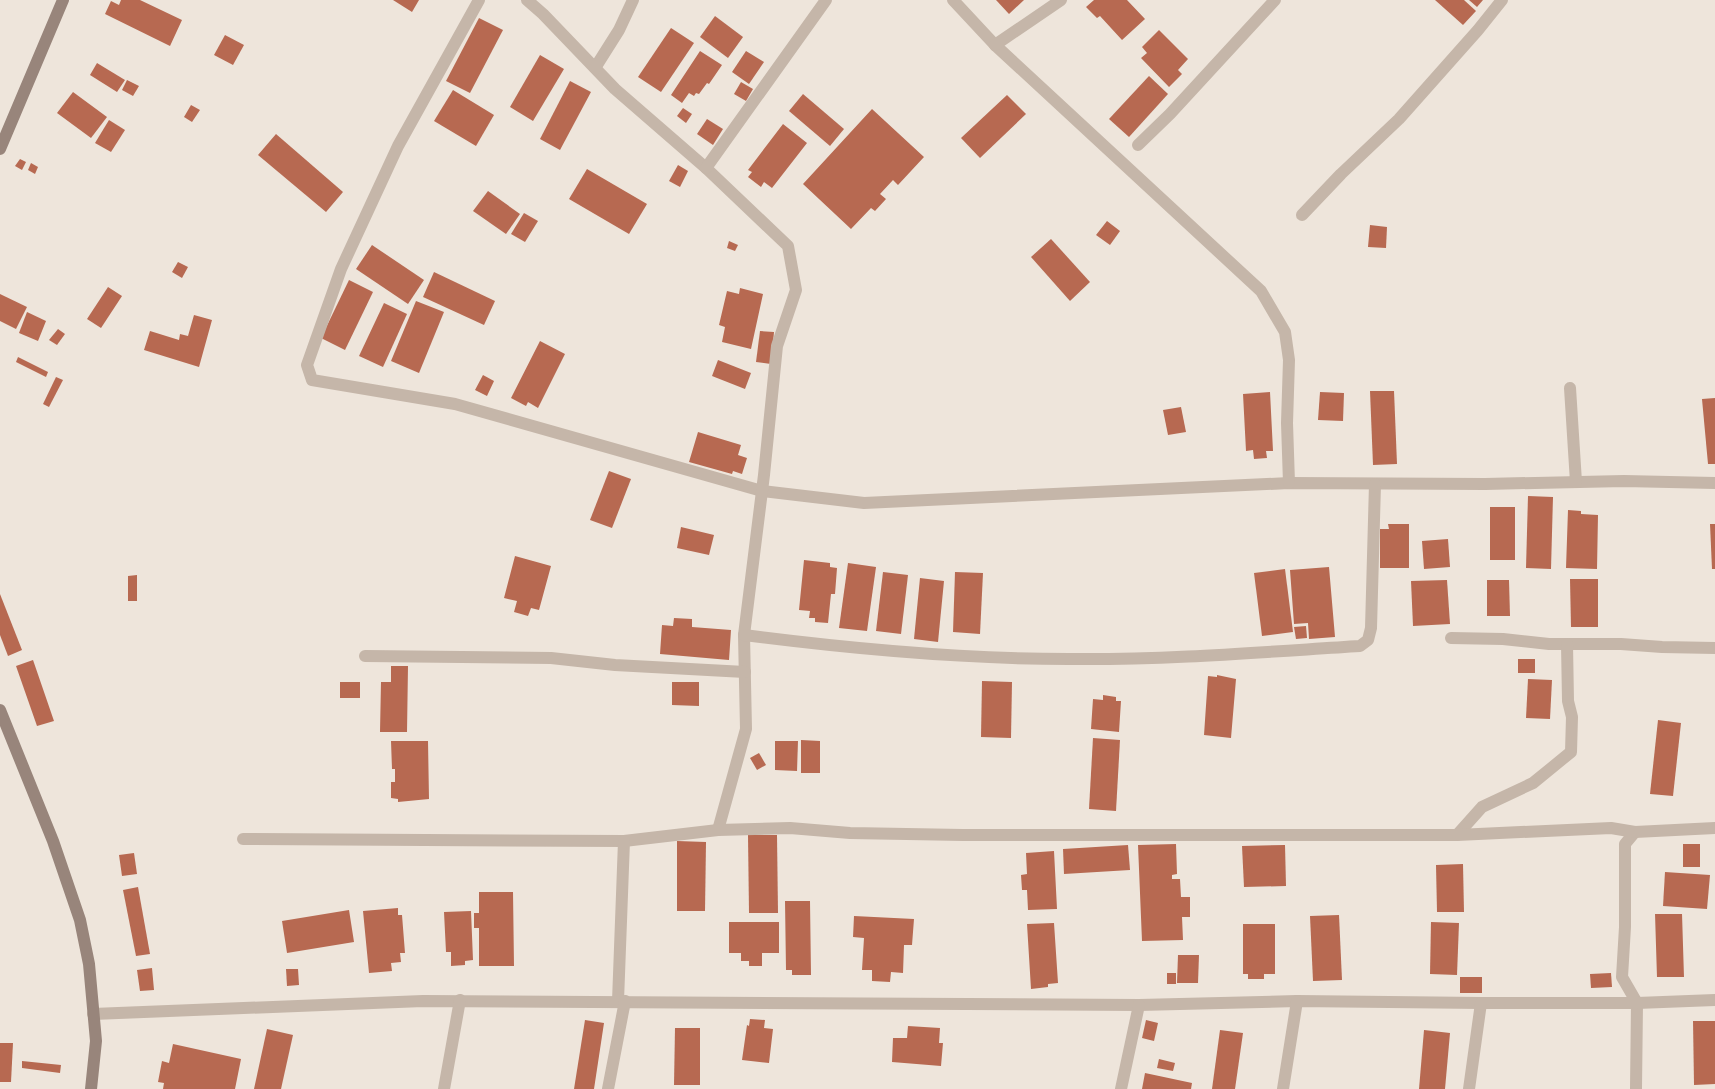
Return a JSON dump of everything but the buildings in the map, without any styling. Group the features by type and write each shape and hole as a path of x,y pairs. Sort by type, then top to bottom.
{"street":[{"path":"0,149 63,0"},
{"path":"479,0 398,146 341,269 307,365 312,380 455,404 762,491 864,503 1289,483 1715,482"},
{"path":"527,0 543,14 615,89 706,168 788,246 796,290 777,346 762,491 744,635 746,729 718,830"},
{"path":"595,68 619,30 633,0"},
{"path":"706,168 826,0"},
{"path":"953,0 995,46 1261,291 1284,332 1289,360 1287,423 1289,483"},
{"path":"995,46 1061,0"},
{"path":"1138,145 1170,114 1275,0"},
{"path":"1302,215 1341,174 1399,119 1502,0"},
{"path":"1570,388 1576,482"},
{"path":"744,635 826,646 937,655 1068,659 1156,658 1360,646 1368,640 1371,628 1375,484"},
{"path":"1451,638 1567,644 1715,648"},
{"path":"1457,835 1482,806 1533,784 1571,752 1572,717 1568,701 1567,644"},
{"path":"365,656 551,658 745,672"},
{"path":"0,710 53,841 80,920 89,964 96,1041 91,1089"},
{"path":"244,839 624,841 718,830 790,828 850,833 963,835 1457,835 1611,828 1635,832 1715,828"},
{"path":"1635,832 1625,844 1625,927 1622,977 1637,1003 1636,1089"},
{"path":"608,1089 622,1001 624,841"},
{"path":"93,1014 460,1000 1139,1005 1297,1001 1481,1004 1637,1003 1715,1000"},
{"path":"444,1089 460,1000"},
{"path":"1283,1089 1297,1001"},
{"path":"1469,1089 1481,1004"},
{"path":"1121,1089 1139,1005"}]}
